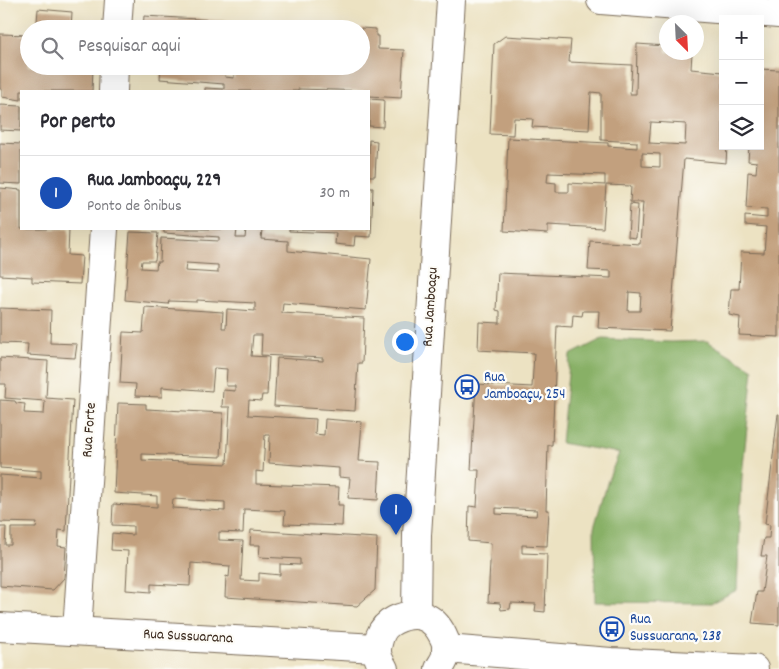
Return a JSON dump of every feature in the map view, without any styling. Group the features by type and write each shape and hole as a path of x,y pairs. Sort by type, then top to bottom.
{"street":[{"path":"118,20 119,0"},
{"name":"Rua Jamboaçu","path":"416,614 417,534 451,0"},
{"path":"600,0 779,14"},
{"path":"113,90 114,75"},
{"name":"Rua Forte","path":"77,631 104,230"},
{"path":"380,658 383,630 389,623 406,614 416,614 425,617 438,627 446,643 442,659 611,662 754,669"},
{"name":"Rua Sussuarana","path":"0,627 77,631 380,658"}],"green space":[{"path":"602,339 671,342 707,341 753,369 742,476 737,590 711,603 595,602 594,528 608,480 619,453 561,443 570,355"}],"building":[{"path":"38,9 72,12 72,20 37,20"},
{"path":"144,16 216,20 144,20"},
{"path":"370,29 376,29 378,49 404,50 401,98 370,96 370,90 205,90 205,88 224,89 224,84 160,79 160,75 225,75 225,77 234,78 234,75 370,75"},
{"path":"0,34 20,35 20,75 93,75 92,90 20,90 20,100 2,97 2,89 0,89"},
{"path":"505,36 571,40 569,62 632,65 630,94 636,94 637,44 659,46 659,60 692,60 691,69 719,72 719,150 727,150 726,163 684,159 670,331 598,328 599,311 583,311 582,316 573,315 572,327 557,326 552,445 548,445 546,510 549,510 547,546 522,545 522,553 547,554 545,612 535,611 536,604 511,603 510,609 501,610 500,603 488,602 491,543 468,541 469,506 477,507 479,470 471,470 476,384 532,387 534,353 478,350 479,322 500,323 500,311 496,310 498,273 611,278 611,271 588,270 590,241 640,244 643,202 630,202 631,186 606,185 603,228 548,225 548,234 504,231 508,138 608,143 608,146 637,148 637,142 601,140 601,93 591,92 589,130 532,127 533,119 514,118 513,135 490,134 494,44","holes":["651,122 686,124 685,145 649,143","642,153 660,154 660,167 642,166","548,173 605,175 605,185 569,183 569,192 556,192 556,183 547,182","629,292 641,293 640,311 628,311","496,508 537,510 536,516 496,514"]},
{"path":"764,69 779,70 779,337 739,335 740,317 729,315 731,289 739,289 741,252 764,253 766,227 745,225 745,216 767,218 767,209 746,208 748,172 756,173 757,162 748,161 749,150 764,150"},
{"path":"370,99 384,100 383,127 370,126"},
{"path":"0,105 20,106 20,131 0,130"},
{"path":"370,140 377,141 375,176 370,176"},
{"path":"0,143 20,144 20,184 0,183"},
{"path":"0,188 20,190 20,230 69,230 68,255 82,256 80,284 32,282 32,277 0,275"},
{"path":"370,188 373,188 371,237 355,236 354,246 335,244 336,233 289,231 370,230"},
{"path":"630,204 638,205 636,238 628,237"},
{"path":"164,230 237,230 236,238 245,238 246,230 262,230 261,239 288,241 288,251 371,259 366,310 283,303 282,313 364,318 362,363 358,363 355,411 274,406 277,358 323,361 323,358 261,355 262,335 253,335 251,356 269,357 267,395 262,395 261,401 249,400 248,415 316,419 315,434 324,435 325,419 362,422 359,461 380,462 378,500 348,498 350,478 339,477 339,468 269,463 270,435 265,435 263,472 256,471 256,484 339,487 338,505 343,505 342,526 284,524 285,511 244,509 243,533 219,532 219,540 243,541 241,580 259,581 259,573 280,575 280,564 300,565 300,559 259,557 260,545 250,545 251,530 377,538 375,590 357,606 225,597 226,576 229,577 230,566 191,563 190,586 151,584 151,592 126,590 128,551 111,550 112,533 133,535 133,526 112,525 113,504 157,507 157,496 114,493 118,403 146,404 146,409 223,413 221,457 142,454 142,460 227,464 230,407 222,407 223,390 235,391 235,386 226,386 227,369 214,368 212,391 162,387 162,397 135,396 136,384 120,383 123,332 143,333 145,307 223,312 222,328 226,328 227,309 255,311 255,303 197,300 197,302 169,301 168,304 125,300 130,232 158,233 155,261 142,261 141,268 156,269 157,262 160,262 161,238 219,241 219,237 164,233","holes":["186,263 218,265 218,273 185,271","173,499 225,502 225,511 172,508"]},
{"path":"0,308 51,310 50,343 77,344 75,358 27,355 28,344 0,343"},
{"path":"0,358 48,361 46,398 73,400 66,531 59,530 58,546 66,547 64,578 53,590 0,586 0,527 6,527 5,545 11,545 11,528 36,528 37,523 0,522 0,475 41,478 41,471 0,468 0,400 25,404 24,413 44,414 45,401 5,398 6,384 0,384"},
{"path":"778,414 779,625 752,623 757,592 762,592 767,556 761,556 764,538 769,538 770,525 765,524"}],"place":[{"name":"Rua Jamboaçu, 254","path":"467,387"},
{"name":"Rua Jamboaçu, 229","path":"396,535"},
{"name":"Rua Sussuarana, 238","path":"612,629"}]}
